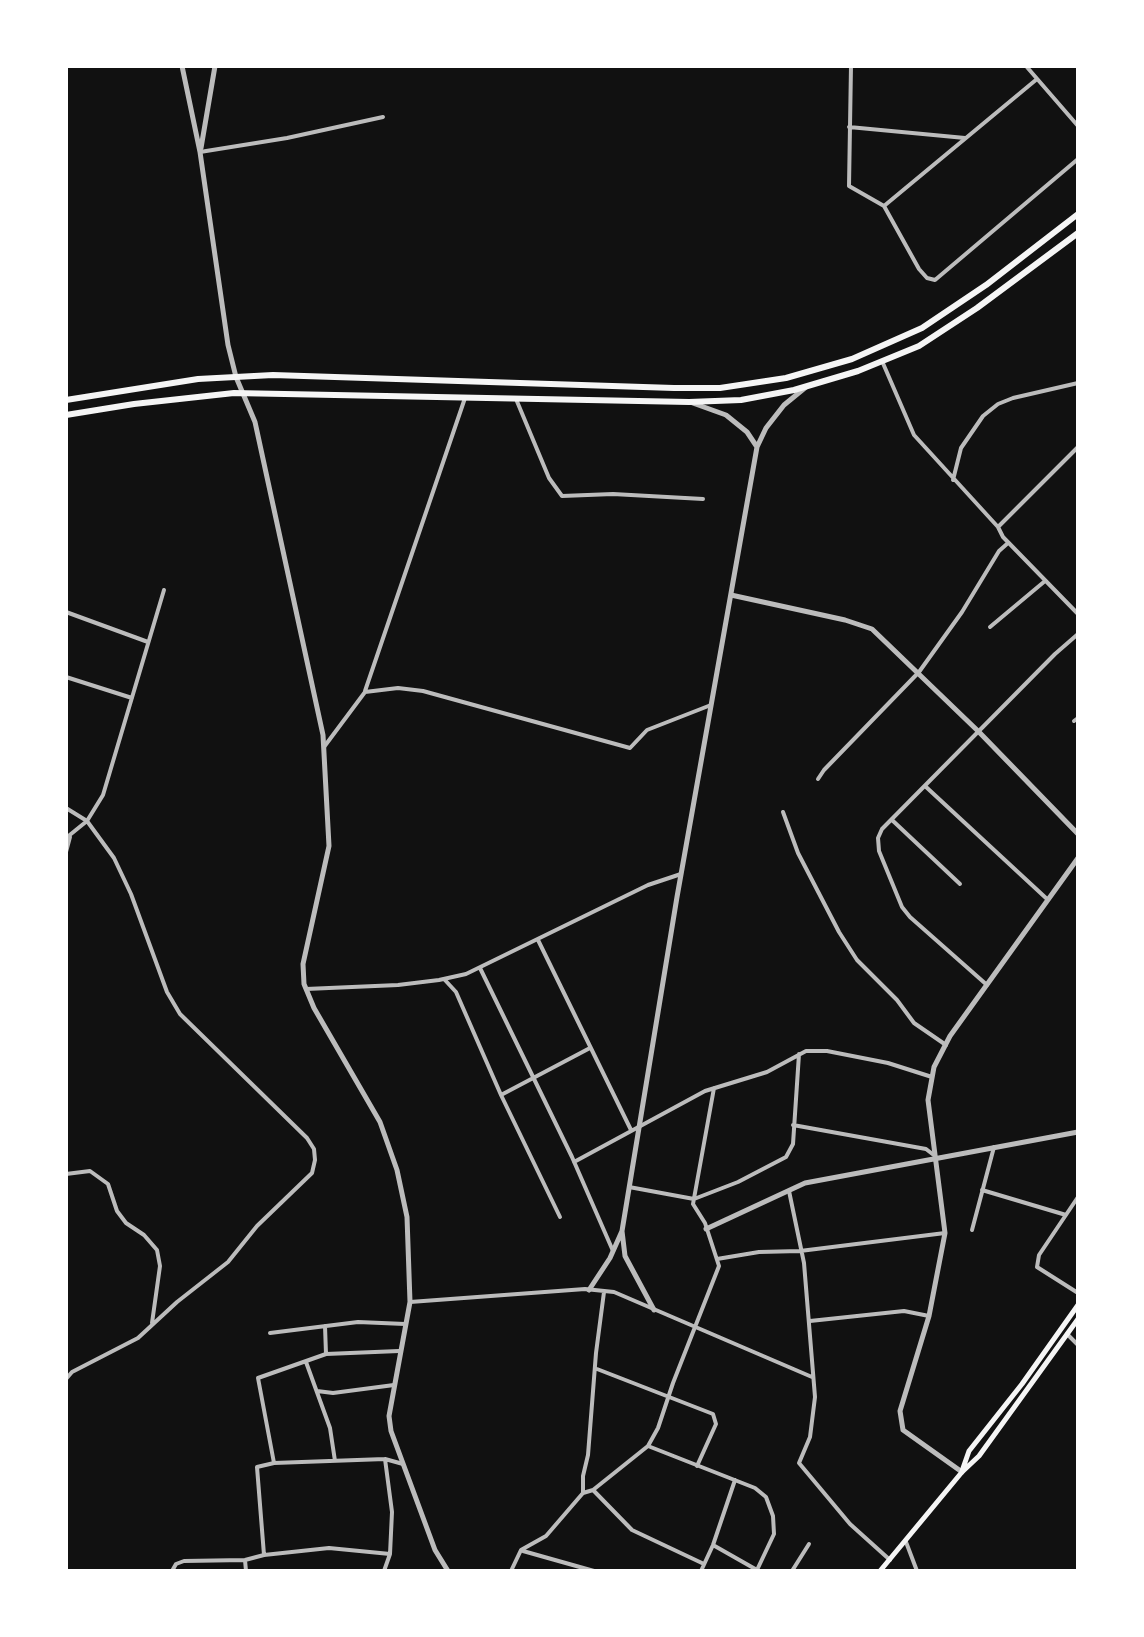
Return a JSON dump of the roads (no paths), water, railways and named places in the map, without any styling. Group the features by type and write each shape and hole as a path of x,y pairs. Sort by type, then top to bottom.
{"highway":[{"path":"66,400 198,379 273,375 674,388 720,388 786,378 852,359 922,328 986,285 1078,214"},
{"path":"66,415 134,404 244,394 689,402 741,400 858,371 919,346 1078,233"}],"main road":[{"path":"962,1472 969,1451 1078,1305"},
{"path":"880,1571 962,1472 979,1456 1078,1319"}],"street":[{"path":"182,66 200,152 228,345 236,377 255,422 324,747 329,846 303,964 306,989 380,1122 397,1170 407,1217 410,1302 389,1416 391,1431 435,1550 448,1571"},
{"path":"200,152 215,66"},
{"path":"851,66 849,186 884,206 927,278 935,280 1078,159"},
{"path":"1026,66 1078,126"},
{"path":"884,206 1037,79"},
{"path":"200,152 287,138 383,117"},
{"path":"849,127 965,138"},
{"path":"882,361 914,435 998,527 1008,543 1078,614"},
{"path":"953,480 961,448 983,416 998,404 1078,383"},
{"path":"589,1290 622,1231 681,874 757,447 766,428 784,405 806,386"},
{"path":"324,747 365,692 465,398"},
{"path":"516,399 549,478 562,496 613,494 703,499"},
{"path":"689,402 726,415 747,432 757,447"},
{"path":"998,527 1078,447"},
{"path":"818,779 919,672 962,612 999,551 1008,543"},
{"path":"990,627 1045,581"},
{"path":"66,852 68,837 87,821 103,795 164,590"},
{"path":"731,595 845,620 872,629 919,672 1078,834"},
{"path":"66,612 148,642"},
{"path":"987,985 902,907 879,851 878,838 891,819 1078,634"},
{"path":"66,677 132,698"},
{"path":"365,692 398,688 423,691 630,748 647,730 711,705"},
{"path":"925,786 1047,899"},
{"path":"66,808 87,821 114,858 174,1004 307,1138 314,1149 312,1173 257,1226 228,1262 138,1338 72,1372 66,1379"},
{"path":"783,812 798,853 857,960 897,1000 914,1023 946,1045"},
{"path":"891,819 960,884"},
{"path":"962,1472 903,1430 900,1411 929,1316 945,1233 928,1100 932,1077 946,1045 1078,858"},
{"path":"306,989 444,979 480,968 648,885 681,874"},
{"path":"538,940 631,1130"},
{"path":"480,968 574,1162 613,1251"},
{"path":"444,979 456,992 560,1217"},
{"path":"501,1095 590,1048"},
{"path":"574,1162 714,1088 767,1072 806,1051 827,1051 888,1063 932,1077"},
{"path":"629,1187 694,1199 738,1182 786,1157 793,1144 799,1054"},
{"path":"511,1571 521,1550 546,1536 583,1493 593,1490 648,1446 658,1428 719,1266 693,1204 714,1088"},
{"path":"793,1125 926,1149 937,1158"},
{"path":"706,1229 805,1183 1078,1132"},
{"path":"972,1230 994,1147"},
{"path":"66,1174 90,1171 108,1184 117,1211 157,1250 160,1266 152,1324"},
{"path":"982,1190 1066,1215"},
{"path":"789,1191 804,1263 815,1397 810,1437 799,1463 850,1524 890,1560"},
{"path":"1078,1197 1039,1255 1037,1267 1078,1293"},
{"path":"622,1231 625,1256 654,1310"},
{"path":"717,1259 945,1233"},
{"path":"410,1302 589,1290 614,1292 812,1377"},
{"path":"583,1493 604,1291"},
{"path":"810,1321 904,1311 929,1316"},
{"path":"270,1333 358,1322 405,1324"},
{"path":"325,1326 326,1354"},
{"path":"1067,1334 1078,1345"},
{"path":"274,1463 258,1378 326,1354 399,1351"},
{"path":"306,1362 330,1428 335,1461"},
{"path":"596,1369 716,1418 697,1466"},
{"path":"317,1391 333,1393 394,1385"},
{"path":"648,1446 755,1488 771,1505 774,1534 758,1570 713,1545"},
{"path":"264,1555 257,1467 274,1463 385,1459 403,1464"},
{"path":"384,1571 390,1554 392,1512 385,1459"},
{"path":"701,1571 735,1480"},
{"path":"593,1490 632,1530 704,1564"},
{"path":"906,1542 917,1571"},
{"path":"792,1571 809,1544"},
{"path":"172,1571 176,1564 184,1561 245,1560 329,1548 390,1554"},
{"path":"521,1550 594,1571"},
{"path":"245,1560 246,1571"}]}
